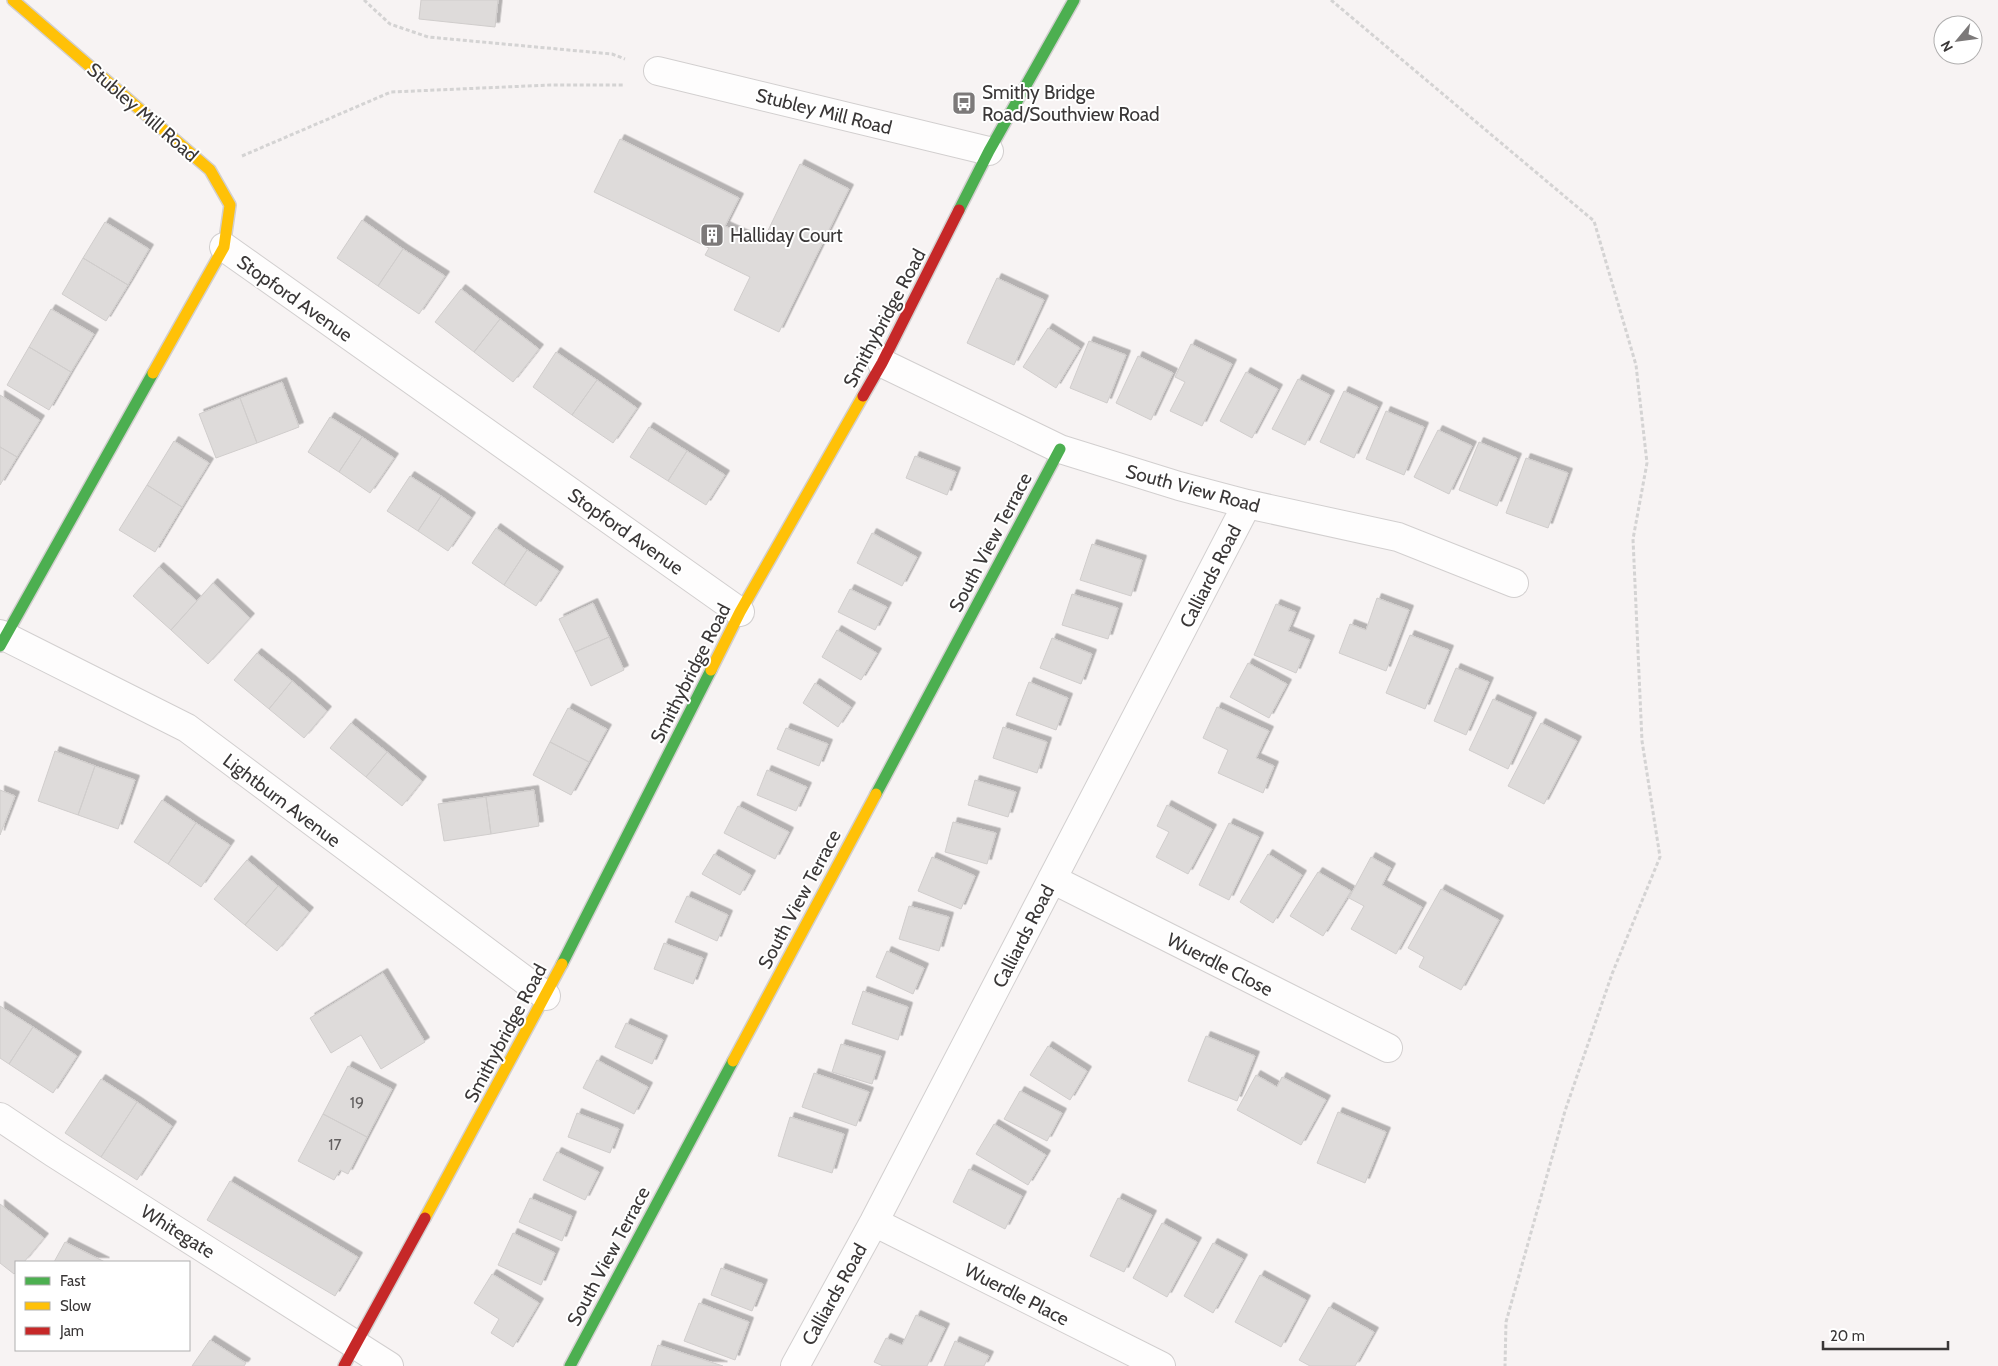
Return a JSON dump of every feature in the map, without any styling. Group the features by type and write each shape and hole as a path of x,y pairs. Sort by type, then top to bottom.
{"street":[{"name":"Stubley Mill Road","path":"13,0 210,170 230,205 224,247"},
{"name":"Smithybridge Road","path":"350,1355 546,996 740,612 882,363 989,151 1074,0"},
{"name":"Stubley Mill Road","path":"658,71 989,151"},
{"name":"Stopford Avenue","path":"2,639 224,247 740,612"},
{"name":"South View Road","path":"882,363 1060,449 1179,486 1247,504 1398,537 1514,583"},
{"name":"South View Terrace","path":"570,1366 1060,449"},
{"name":"Calliards Road","path":"795,1366 874,1222 1247,504"},
{"name":"Lightburn Avenue","path":"2,639 187,728 546,996"},
{"name":"Wuerdle Close","path":"1052,879 1388,1048"},
{"name":"Whitegate","path":"0,1117 350,1355 389,1366"},
{"name":"Wuerdle Place","path":"874,1222 1160,1366"}],"path":[{"path":"364,0 390,24 428,37 612,54 658,71"},
{"path":"1331,0 1594,221 1636,364 1647,463 1633,539 1642,740 1660,857 1612,974 1565,1110 1506,1322 1505,1366"},
{"path":"210,170 391,92 628,85"}],"building":[{"path":"421,0 498,0 495,27 419,19"},
{"name":"Halliday Court","path":"620,139 739,198 725,226 762,243 800,164 849,189 779,332 734,310 750,277 705,255 709,248 594,192"},
{"path":"362,220 403,249 378,286 337,258"},
{"path":"105,222 149,249 128,285 83,258"},
{"path":"403,249 445,276 419,314 378,286"},
{"path":"83,258 128,285 106,321 62,294"},
{"path":"997,278 1044,300 1014,365 967,343"},
{"path":"461,289 500,319 474,352 435,322"},
{"path":"51,309 94,334 71,372 29,347"},
{"path":"500,319 539,349 513,382 474,352"},
{"path":"1048,328 1080,348 1056,388 1023,367"},
{"path":"1089,341 1126,355 1107,403 1070,388"},
{"path":"1191,344 1232,364 1202,426 1170,411 1185,382 1175,377"},
{"path":"29,347 71,372 49,410 7,385"},
{"path":"556,352 597,380 572,415 533,387"},
{"path":"1138,356 1173,373 1151,420 1116,403"},
{"path":"1246,372 1278,389 1252,438 1220,421"},
{"path":"1298,379 1330,395 1305,445 1272,429"},
{"path":"597,380 637,408 613,443 572,415"},
{"path":"282,382 299,427 257,443 240,398"},
{"path":"1344,391 1378,407 1354,458 1320,442"},
{"path":"0,395 40,420 17,457 0,447"},
{"path":"240,398 257,443 216,458 199,414"},
{"path":"1386,411 1424,427 1404,475 1366,459"},
{"path":"330,417 362,437 339,472 308,452"},
{"path":"649,427 687,451 668,481 630,457"},
{"path":"1438,430 1472,446 1449,494 1414,477"},
{"path":"362,437 394,458 370,493 339,472"},
{"path":"174,441 209,463 182,507 147,485"},
{"path":"1479,442 1517,458 1497,506 1459,490"},
{"path":"0,447 17,457 0,485"},
{"path":"687,451 725,475 706,505 668,481"},
{"path":"915,456 956,472 947,495 906,478"},
{"path":"1526,458 1568,473 1548,528 1506,513"},
{"path":"410,476 441,496 418,531 387,511"},
{"path":"147,485 182,507 155,552 119,530"},
{"path":"441,496 471,517 448,551 418,531"},
{"path":"496,528 527,550 504,585 472,563"},
{"path":"872,533 917,557 902,586 857,563"},
{"path":"1092,544 1142,560 1131,596 1080,580"},
{"path":"527,550 559,571 536,606 504,585"},
{"path":"159,567 197,601 171,630 133,596"},
{"path":"213,583 250,618 208,664 171,630"},
{"path":"850,589 887,607 875,630 838,612"},
{"path":"1072,594 1118,608 1108,639 1062,625"},
{"path":"1377,598 1409,610 1386,671 1339,653 1350,624 1366,630"},
{"path":"593,603 609,637 575,652 559,619"},
{"path":"1276,604 1296,612 1288,631 1310,640 1296,673 1254,655"},
{"path":"837,630 877,653 861,680 822,657"},
{"path":"1410,635 1449,650 1425,709 1386,693"},
{"path":"609,637 624,670 591,686 575,652"},
{"path":"1052,638 1092,654 1081,684 1040,668"},
{"path":"257,653 292,681 269,709 234,680"},
{"path":"1248,663 1287,684 1269,718 1230,697"},
{"path":"1456,668 1489,682 1466,735 1434,721"},
{"path":"292,681 327,711 304,738 269,709"},
{"path":"1029,682 1068,698 1056,730 1016,715"},
{"path":"815,683 851,707 838,727 803,703"},
{"path":"1493,699 1532,717 1508,769 1469,750"},
{"path":"1217,707 1269,731 1256,758 1274,766 1263,793 1218,773 1228,750 1203,738"},
{"path":"568,708 607,729 589,762 550,742"},
{"path":"351,723 387,752 366,777 330,748"},
{"path":"1541,723 1577,741 1544,804 1508,786"},
{"path":"1003,727 1047,742 1037,773 993,758"},
{"path":"786,728 828,744 819,766 777,749"},
{"path":"550,742 589,762 571,795 533,775"},
{"path":"55,751 95,766 78,815 38,801"},
{"path":"387,752 422,781 402,806 366,777"},
{"path":"95,766 135,780 118,829 78,815"},
{"path":"767,770 807,787 796,811 757,795"},
{"path":"975,780 1016,792 1008,817 968,805"},
{"path":"0,790 15,796 0,835"},
{"path":"534,790 539,826 491,834 486,797"},
{"path":"486,797 491,834 444,841 438,804"},
{"path":"162,800 196,823 168,864 134,842"},
{"path":"1167,805 1212,829 1188,874 1156,857 1169,832 1157,826"},
{"path":"738,806 789,832 775,859 724,833"},
{"path":"953,822 996,833 987,864 945,852"},
{"path":"196,823 230,845 201,887 168,864"},
{"path":"1229,823 1259,837 1229,900 1199,885"},
{"path":"714,854 751,875 740,895 702,874"},
{"path":"1268,854 1302,875 1273,923 1240,902"},
{"path":"932,857 975,876 961,909 918,891"},
{"path":"1371,857 1391,868 1382,885 1422,907 1396,954 1351,929 1364,906 1349,898"},
{"path":"247,860 278,886 245,925 214,899"},
{"path":"1318,872 1351,891 1323,936 1290,916"},
{"path":"278,886 309,912 277,951 245,925"},
{"path":"1441,889 1499,920 1461,990 1419,967 1424,957 1408,948"},
{"path":"687,896 728,915 717,941 675,922"},
{"path":"909,906 949,917 939,951 899,939"},
{"path":"664,943 703,958 693,984 654,969"},
{"path":"887,951 924,968 913,994 876,977"},
{"path":"383,973 425,1042 381,1069 361,1035 331,1053 310,1018"},
{"path":"863,991 908,1007 898,1040 852,1024"},
{"path":"0,1006 33,1027 9,1064 0,1058"},
{"path":"626,1023 663,1040 652,1064 615,1047"},
{"path":"33,1027 77,1056 53,1093 9,1064"},
{"path":"1206,1036 1255,1056 1237,1101 1188,1081"},
{"path":"841,1044 881,1056 872,1084 832,1072"},
{"path":"1048,1046 1087,1071 1070,1100 1030,1075"},
{"path":"597,1060 648,1087 634,1114 583,1088"},
{"path":"348,1066 392,1089 367,1137 323,1114"},
{"path":"814,1073 869,1092 856,1126 802,1107"},
{"path":"1256,1075 1277,1087 1282,1077 1326,1100 1301,1145 1237,1110"},
{"path":"101,1079 137,1102 101,1157 65,1133"},
{"path":"1020,1091 1062,1113 1047,1141 1004,1119"},
{"path":"137,1102 172,1126 137,1180 101,1157"},
{"path":"1338,1112 1386,1132 1365,1183 1317,1163"},
{"path":"577,1113 619,1129 610,1153 568,1137"},
{"path":"323,1114 367,1137 348,1174 340,1170 334,1180 298,1161"},
{"path":"790,1117 844,1134 832,1173 778,1156"},
{"path":"994,1124 1046,1155 1028,1185 976,1154"},
{"path":"557,1152 599,1172 585,1200 543,1180"},
{"path":"969,1169 1022,1196 1005,1229 953,1202"},
{"path":"230,1181 358,1257 335,1296 207,1220"},
{"path":"530,1198 572,1216 562,1241 519,1222"},
{"path":"1118,1198 1152,1215 1124,1272 1090,1256"},
{"path":"0,1204 44,1238 25,1261 15,1261 14,1274 0,1263"},
{"path":"1162,1223 1197,1242 1167,1297 1133,1278"},
{"path":"513,1233 555,1253 541,1285 498,1265"},
{"path":"65,1242 103,1261 55,1261"},
{"path":"1213,1243 1243,1259 1213,1313 1184,1296"},
{"path":"721,1268 763,1284 752,1311 711,1295"},
{"path":"492,1274 539,1303 513,1347 491,1333 499,1319 474,1303"},
{"path":"1260,1275 1306,1300 1281,1347 1235,1322"},
{"path":"699,1303 749,1322 735,1360 684,1341"},
{"path":"1329,1307 1374,1332 1355,1366 1310,1366 1299,1360"},
{"path":"916,1315 945,1328 927,1366 883,1366 874,1362 886,1338 902,1345"},
{"path":"210,1340 246,1363 244,1366 192,1366"},
{"path":"955,1341 989,1356 984,1366 944,1366"},
{"path":"658,1345 723,1366 651,1366"}],"traffic: fast":[{"path":"959,210 989,151 1074,0"},
{"path":"0,646 153,373"},
{"path":"876,794 1060,449"},
{"path":"562,964 711,670"},
{"path":"570,1366 733,1061"}],"traffic: slow":[{"path":"13,0 210,170 230,205 224,247 153,373"},
{"path":"711,670 740,612 863,396"},
{"path":"733,1061 876,794"},
{"path":"425,1218 562,964"}],"traffic: jam":[{"path":"863,396 882,363 959,210"},
{"path":"344,1366 425,1218"}],"place":[{"name":"Smithy Bridge Road/Southview Road","path":"964,103"},
{"name":"Halliday Court","path":"712,235"}]}
